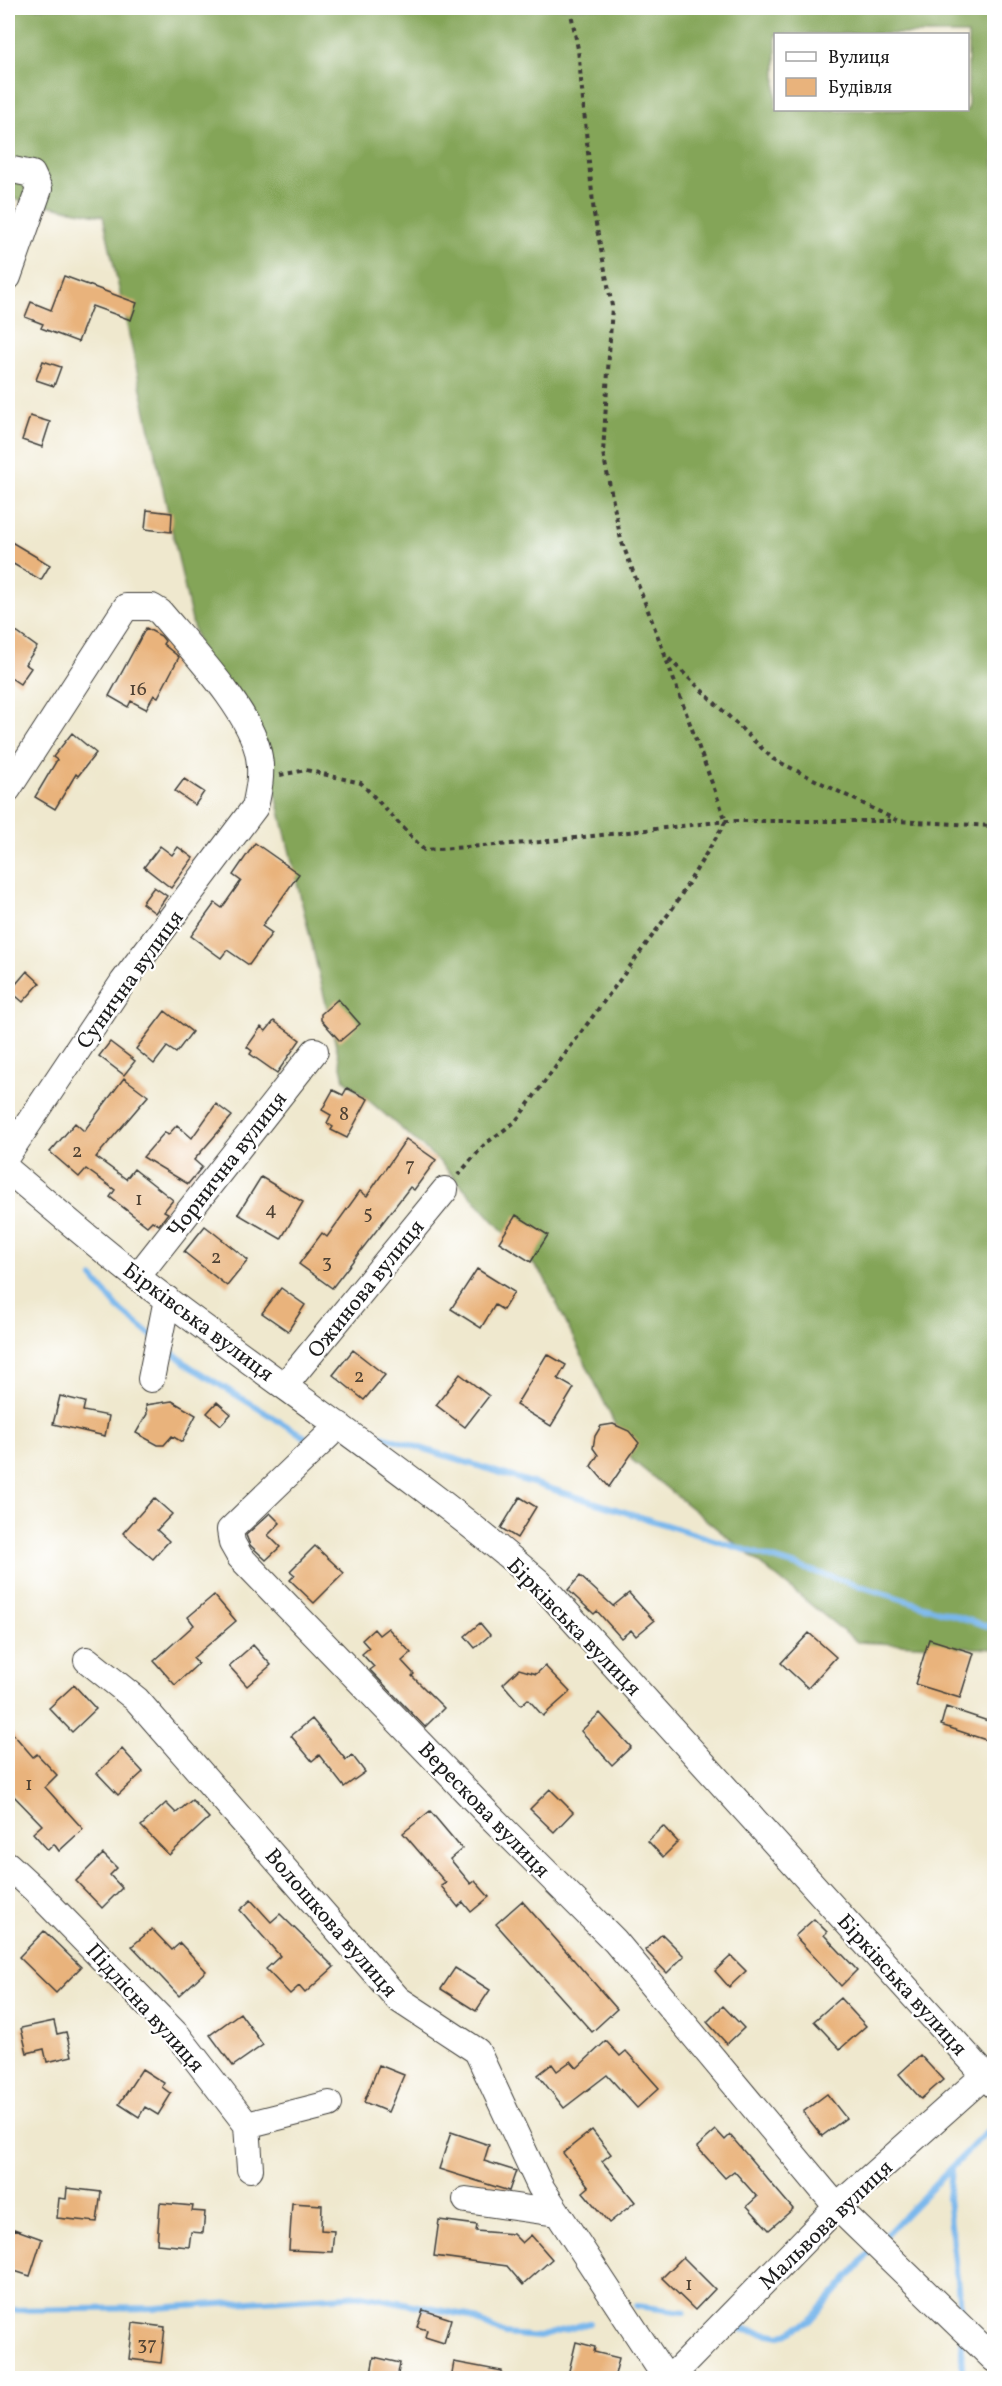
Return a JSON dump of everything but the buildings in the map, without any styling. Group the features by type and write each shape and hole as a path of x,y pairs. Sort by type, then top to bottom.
{"street":[{"path":"8,169 32,174 39,189 8,278"},
{"path":"8,789 126,607 152,607 160,612 208,670 247,726 259,754 261,778"},
{"name":"Сунична вулиця","path":"8,1154 123,982 255,807 261,778"},
{"name":"Чорнична вулиця","path":"137,1277 315,1051"},
{"name":"Бірківська вулиця","path":"8,1170 137,1277 483,1534 539,1582 990,2080"},
{"name":"Ожинова вулиця","path":"285,1385 445,1190"},
{"path":"151,1379 167,1299"},
{"name":"Верескова вулиця","path":"339,1425 230,1530 232,1543 240,1557 487,1813 615,1941 837,2207"},
{"name":"Волошкова вулиця","path":"87,1660 136,1700 398,1999 477,2051 540,2186 668,2379"},
{"name":"Підлісна вулиця","path":"8,1865 34,1888 178,2036 247,2125"},
{"name":"Мальвова вулиця","path":"668,2379 837,2207 990,2080"},
{"path":"250,2169 247,2125 329,2104"},
{"path":"466,2200 557,2213"},
{"path":"837,2207 994,2359"}],"path":[{"path":"570,8 578,49 594,214 612,306 603,453 621,540 726,821"},
{"path":"665,655 773,759 897,821"},
{"path":"261,778 306,770 361,783 424,850 540,842 726,821 897,821 994,826"},
{"path":"445,1190 485,1144 515,1122 675,905 726,821"}],"green space":[{"path":"8,8 994,8 994,1649 857,1642 632,1460 543,1275 439,1161 344,1079 268,761 201,653 193,626 103,216 8,198"}],"waterway":[{"path":"93,1278 119,1309 152,1336"},
{"path":"165,1346 189,1366 305,1437"},
{"path":"370,1432 994,1628"},
{"path":"881,2240 994,2124"},
{"path":"951,2170 948,2198 961,2315"},
{"path":"735,2328 781,2336 810,2321 872,2250"},
{"path":"8,2310 155,2308 362,2295 465,2315 505,2334 539,2337 589,2323"},
{"path":"637,2306 684,2312"},
{"path":"962,2340 962,2378"}]}
